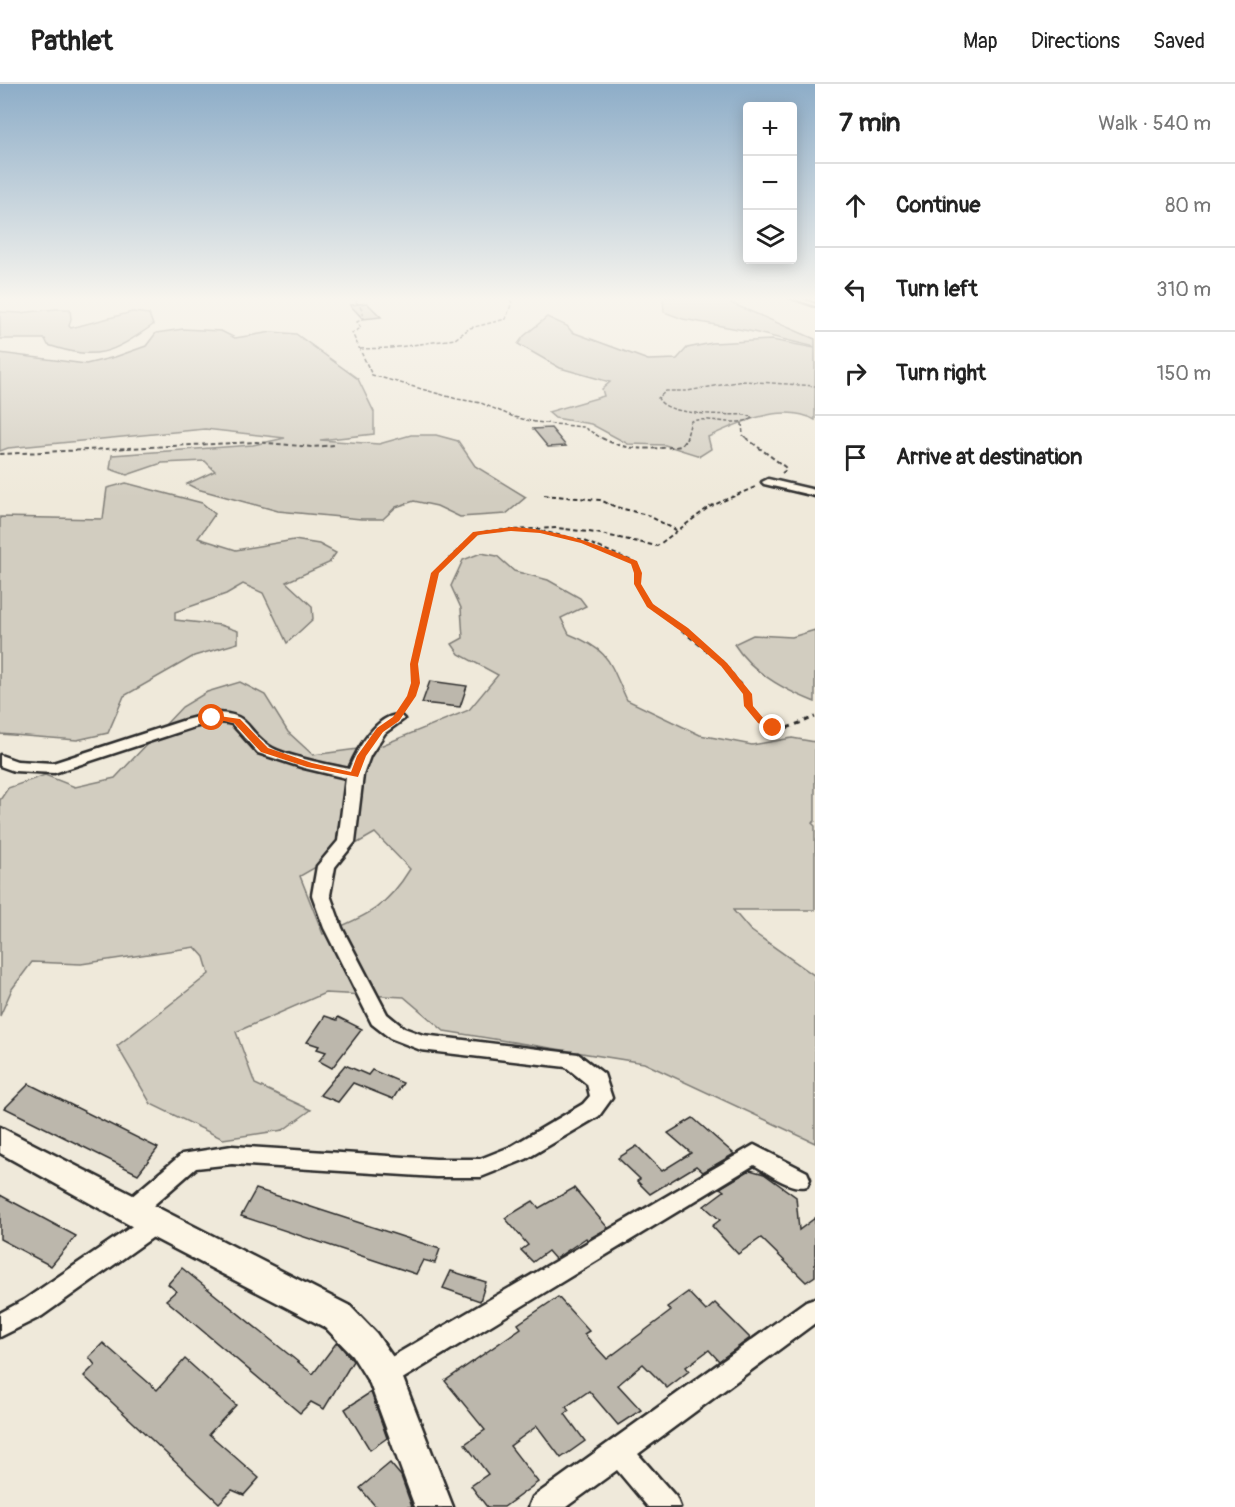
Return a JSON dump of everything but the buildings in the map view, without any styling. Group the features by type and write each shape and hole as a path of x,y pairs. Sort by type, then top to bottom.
{"street":[{"path":"768,482 815,494"},
{"path":"0,760 14,766 54,768 190,723 212,718 228,718 246,728 264,750 310,765 355,775"},
{"path":"0,1326 33,1308 143,1217 190,1160 232,1155 436,1168 481,1168 518,1153 591,1110 601,1098 597,1080 571,1060 421,1042 397,1034 379,1019 333,928 321,895 326,866 346,842 355,775 362,756 380,730 396,719"},
{"path":"0,1140 143,1217 338,1317 364,1344 385,1375 434,1507"},
{"path":"385,1375 754,1154 799,1179"},
{"path":"543,1507 815,1309"},
{"path":"619,1452 666,1507"}],"path":[{"path":"367,363 372,375 457,399 481,403 525,420 583,427 616,446 649,449 685,445 691,421 705,419 742,423 753,416 674,411 660,403 658,398 666,392 687,391 743,381 815,386"},
{"path":"396,719 411,696 415,683 414,664 435,573 476,534 511,529 557,528 657,546 664,543 676,531 714,503 768,482 786,470 742,435 742,423"},
{"path":"0,454 214,446 243,442 312,448 335,445"},
{"path":"544,495 600,500 616,507 647,515 672,526 676,531"},
{"path":"540,530 584,541 634,562 638,573 638,584 650,606 685,630 724,664 747,694 748,706 761,721 773,728 787,728 815,717"}],"shaded area":[{"path":"0,363 337,363 358,379 374,412 374,434 320,440 379,444 411,435 436,435 458,441 475,466 526,497 506,514 460,517 437,506 414,501 396,507 383,519 361,519 278,511 197,489 187,484 215,471 205,461 162,463 127,475 110,469 112,455 253,445 285,438 205,429 8,448 0,451"},
{"path":"552,363 815,363 815,420 789,413 761,416 708,437 711,449 700,456 665,445 628,444 591,424 555,418 548,412 604,396 602,389 610,382 560,368"},
{"path":"126,483 202,503 215,514 198,538 236,550 294,540 319,544 336,553 329,563 286,582 312,606 313,619 287,643 263,593 243,584 226,594 175,612 175,620 220,625 238,631 238,643 194,656 124,696 108,733 77,740 0,734 0,517 103,519 107,488"},
{"path":"481,553 497,556 514,571 548,580 580,598 586,606 561,618 569,634 593,646 607,659 627,700 700,735 752,745 792,738 815,742 815,821 812,823 815,826 815,910 733,910 750,930 815,976 815,1143 644,1063 444,1031 404,997 325,993 236,1032 255,1084 311,1110 283,1130 223,1139 151,1104 117,1046 209,974 204,957 195,947 81,964 32,962 12,989 0,1016 0,800 8,788 45,775 75,787 115,778 182,707 207,692 240,682 265,695 288,732 313,755 380,746 469,710 498,675 459,654 452,644 463,638 461,608 451,586 463,560","holes":["375,833 410,869 383,903 351,922 323,934 300,876"]},
{"path":"815,630 815,702 792,692 759,672 734,644 753,635 792,637"}],"route":[{"path":"212,718 228,718 237,721 246,728 264,750 310,765 355,775 362,756 380,730 396,719 411,696 415,683 414,664 430,586 435,573 476,534 511,529 540,530 584,541 634,562 638,573 638,584 650,606 685,630 724,664 747,694 748,706 761,721 773,728"}]}
